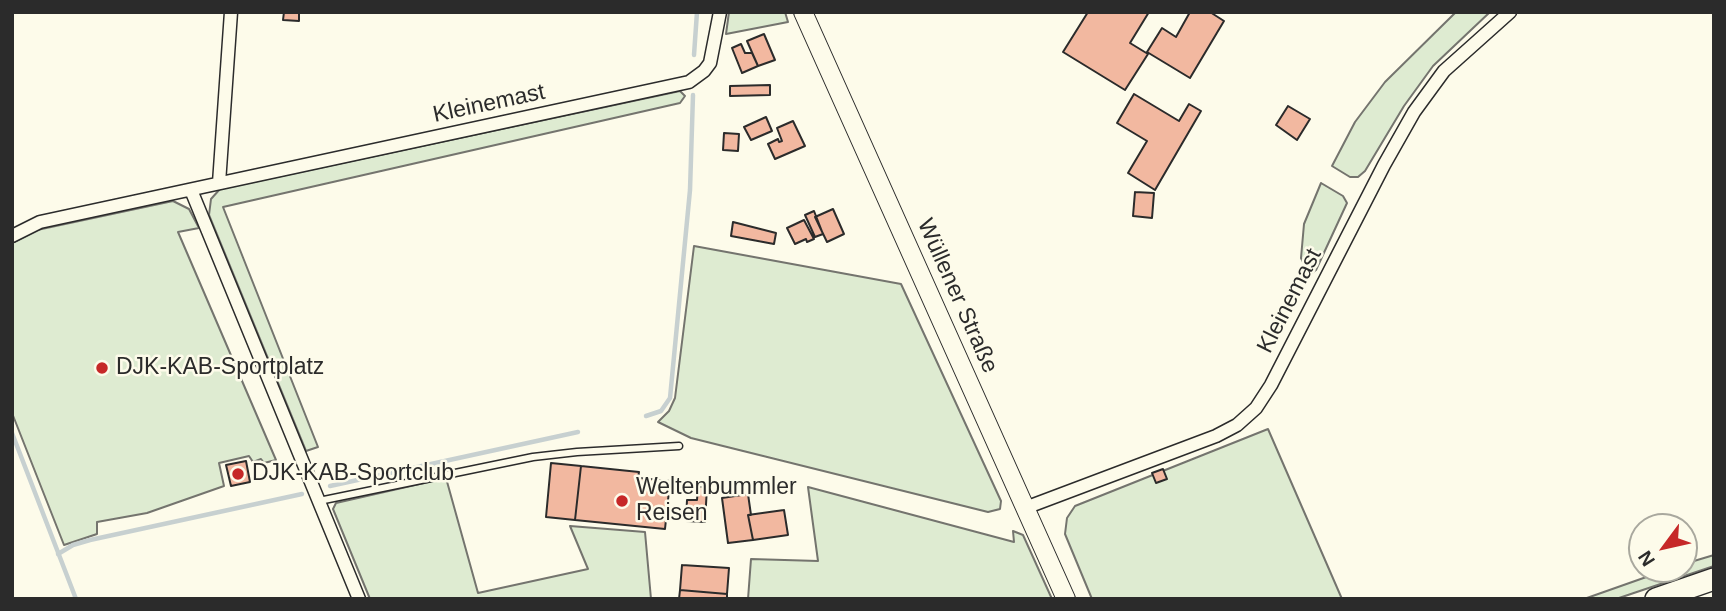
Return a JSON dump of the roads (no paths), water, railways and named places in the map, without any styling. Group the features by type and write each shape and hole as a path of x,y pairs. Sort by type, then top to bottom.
{"main road":[{"name":"Wüllener Straße","path":"803,12 1066,599"},
{"path":"1656,599 1714,579"}],"street":[{"path":"219,183 231,12"},
{"name":"Kleinemast","path":"13,233 40,222 689,82 710,63 720,12"},
{"name":"Kleinemast","path":"1025,508 1216,436 1237,425 1256,408 1271,385 1378,176 1414,112 1444,71 1510,12"},
{"path":"191,190 359,599"}],"lane":[{"path":"319,500 533,457 679,446"}],"waterway":[{"path":"694,55 697,12"},
{"path":"646,416 661,411 670,398 690,190 693,95"},
{"path":"330,486 578,432"},
{"path":"12,433 76,599"},
{"path":"58,554 73,545 90,540 302,494"}],"place":[{"name":"DJK-KAB-Sportplatz","path":"102,368"},
{"name":"DJK-KAB-Sportclub","path":"238,474"},
{"name":"Weltenbummler Reisen","path":"622,501"}]}
